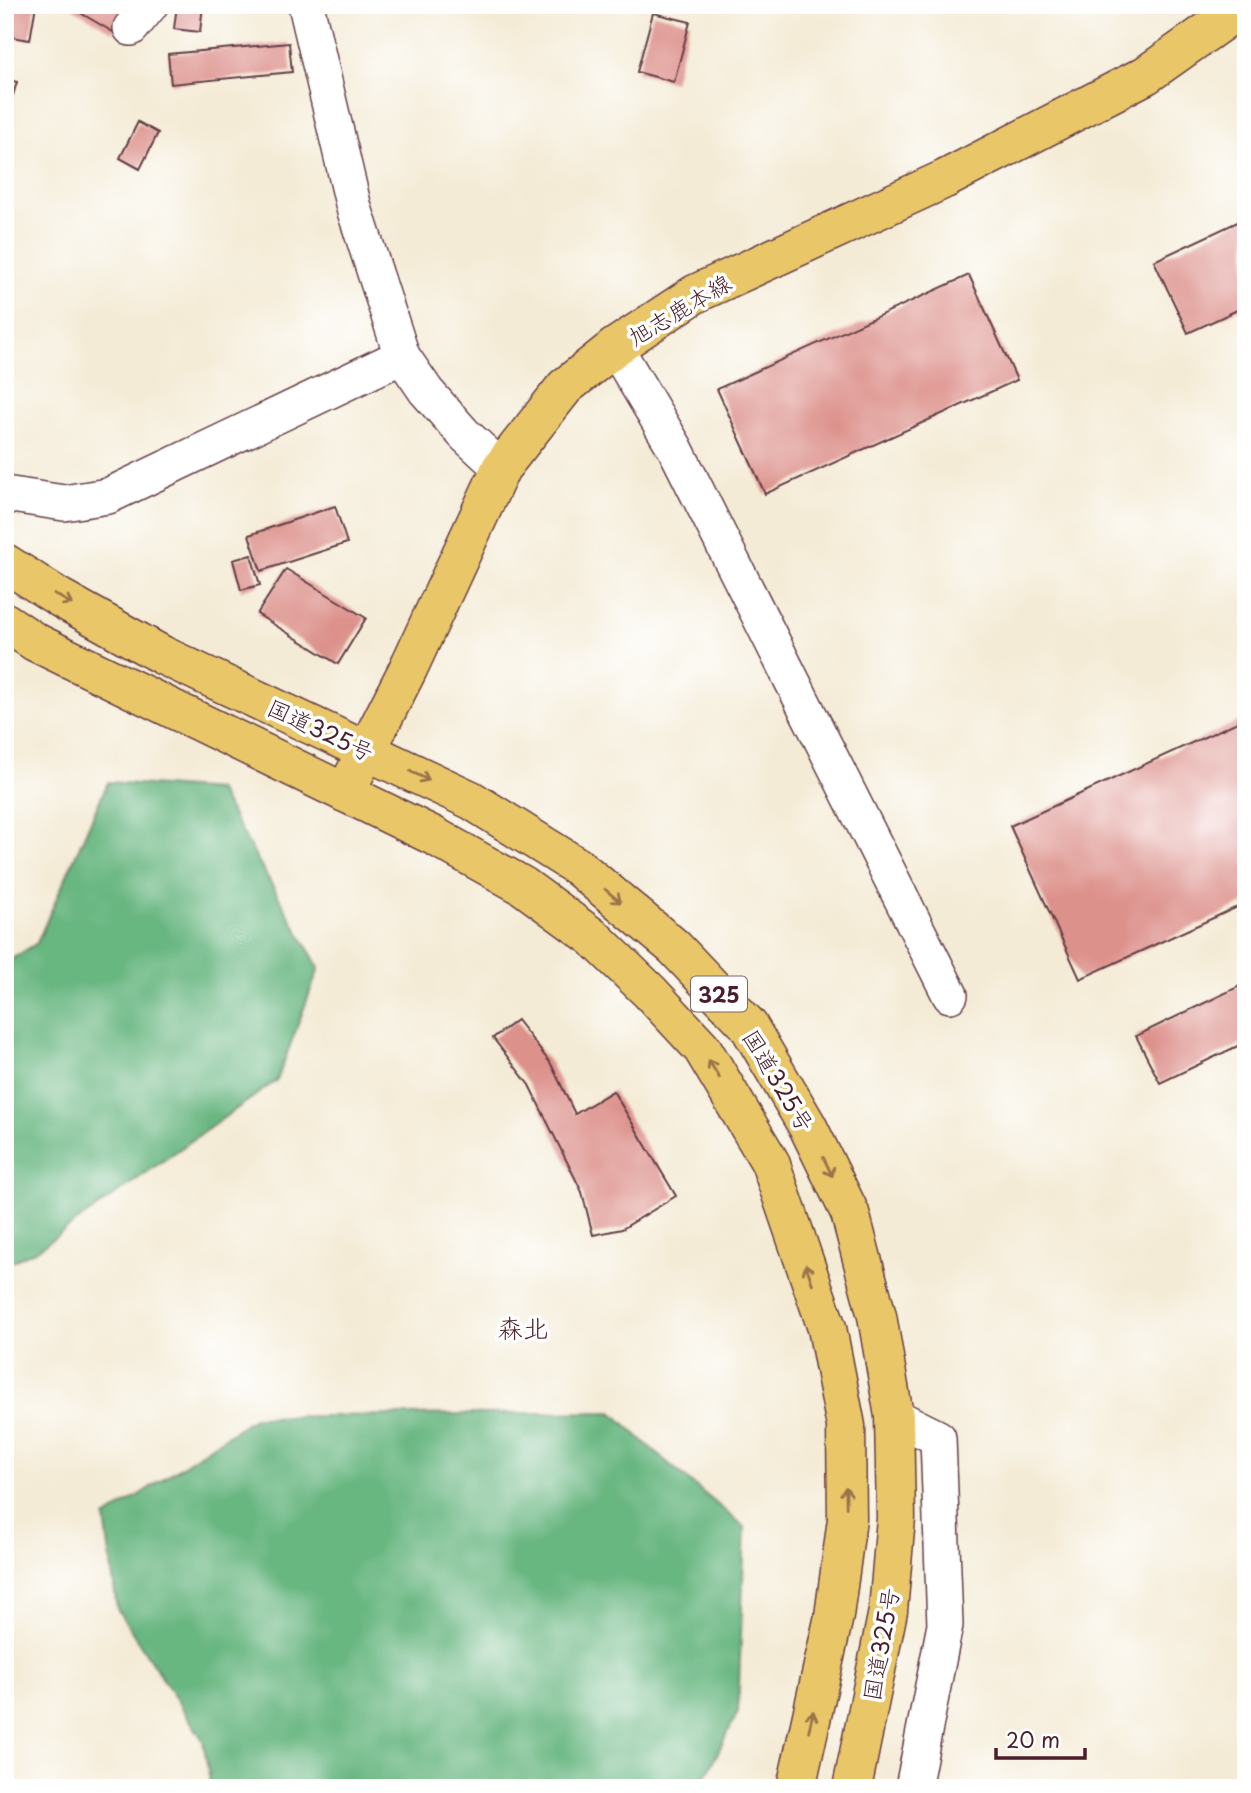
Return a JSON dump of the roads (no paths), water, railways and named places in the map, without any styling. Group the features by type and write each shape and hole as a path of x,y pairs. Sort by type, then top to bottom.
{"main road":[{"name":"旭志鹿本線","path":"345,793 501,468 565,387 615,347 695,294 945,179 1146,75 1245,5"},
{"name":"国道325号","path":"5,563 60,598 162,655 471,800 578,867 674,947 748,1025 808,1127 850,1213 877,1316 894,1416 896,1518 888,1611 852,1788"},
{"name":"国道325号","path":"5,622 47,648 434,836 523,886 594,938 650,992 702,1048 770,1162 828,1328 846,1426 847,1519 834,1616 796,1788"}],"street":[{"path":"306,5 354,208 402,356 434,400 465,435 501,468"},
{"path":"615,347 675,448 950,995"},
{"path":"5,494 64,503 108,496 402,356"},
{"path":"894,1416 938,1438 946,1625 913,1788"}],"district":[{"name":"森北","path":"523,1327"}]}
